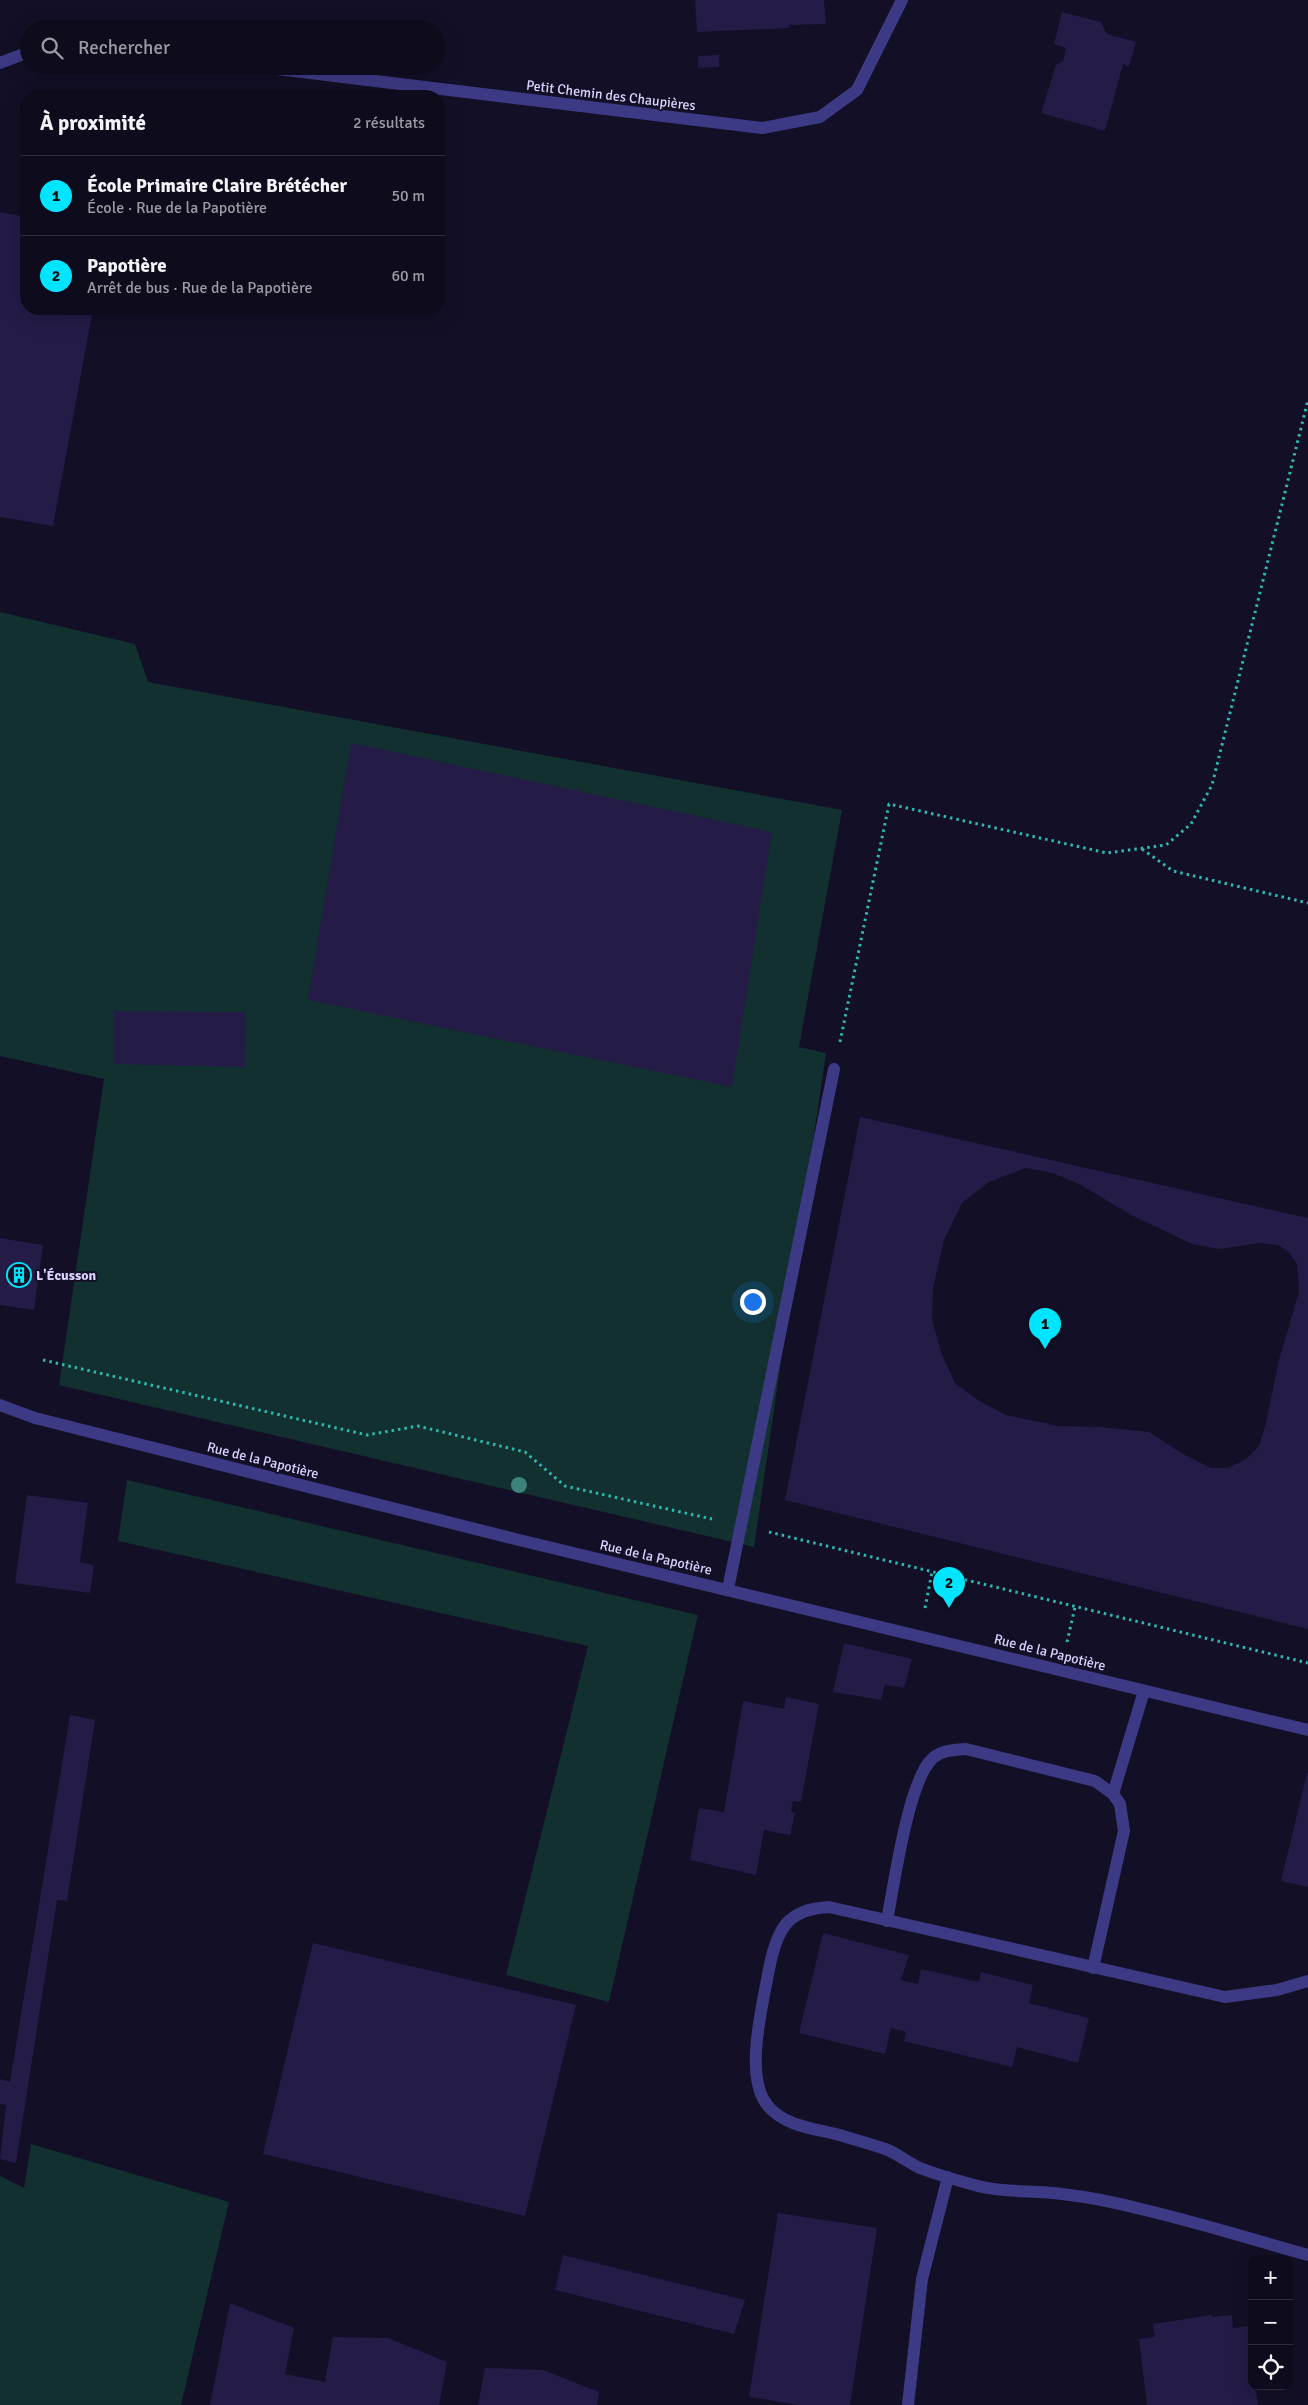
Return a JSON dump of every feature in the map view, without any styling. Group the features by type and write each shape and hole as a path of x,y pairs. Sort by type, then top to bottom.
{"street":[{"name":"Petit Chemin des Chaupières","path":"326,75 762,128 820,117 857,90 902,0"},
{"path":"0,63 20,55"},
{"path":"728,1589 834,1069"},
{"name":"Rue de la Papotière","path":"0,1405 44,1420 515,1539 1308,1730"},
{"path":"1113,1794 1144,1691"},
{"path":"887,1921 914,1788 931,1760 947,1750 966,1749 1095,1781 1113,1794 1120,1804 1124,1830 1093,1968"},
{"path":"1308,1981 1277,1990 1225,1997 829,1907 801,1911 788,1921 780,1935 770,1964 756,2037 756,2071 760,2090 768,2106 783,2118 809,2128 832,2132 889,2151 920,2168 980,2187 1062,2194 1144,2210 1308,2255"},
{"path":"908,2405 922,2279 948,2177"}],"path":[{"path":"834,1069 889,804 1107,853 1166,845 1191,824 1212,785 1308,400"},
{"path":"1141,849 1174,872 1308,903"},
{"path":"43,1360 367,1435 418,1426 525,1452 565,1486 742,1526 1308,1664"},
{"path":"924,1614 932,1572"},
{"path":"1066,1650 1075,1607"}],"green space":[{"path":"0,612 135,644 148,682 842,810 799,1047 826,1053 754,1547 59,1385 104,1079 0,1056"},
{"path":"127,1480 698,1615 609,2002 506,1975 588,1646 118,1541"},
{"path":"31,2144 229,2202 181,2405 0,2405 0,2176 24,2188"}],"building":[{"path":"695,0 824,0 826,24 789,25 789,28 697,32"},
{"path":"1062,12 1101,22 1107,34 1136,42 1129,67 1123,64 1105,131 1041,113 1056,65 1063,61 1066,48 1054,44"},
{"path":"719,55 719,67 698,68 698,56"},
{"path":"0,212 20,216 20,315 92,315 53,526 0,517"},
{"path":"351,743 772,832 732,1087 308,1000"},
{"path":"114,1011 246,1012 245,1067 114,1064"},
{"path":"860,1117 1308,1218 1308,1629 785,1500","holes":["1026,1168 1053,1173 1081,1185 1131,1215 1192,1244 1219,1249 1260,1243 1278,1245 1289,1252 1297,1264 1299,1292 1279,1360 1265,1427 1259,1446 1246,1459 1228,1468 1211,1468 1181,1453 1149,1432 1101,1427 1058,1426 1006,1415 978,1400 955,1383 941,1352 932,1320 933,1288 944,1240 962,1203 989,1182"]},
{"name":"L'Écusson","path":"0,1238 43,1245 34,1310 0,1305"},
{"path":"27,1495 88,1503 80,1562 94,1565 90,1593 15,1583"},
{"path":"844,1643 912,1659 904,1688 885,1685 881,1700 833,1692"},
{"path":"786,1697 819,1704 801,1802 793,1801 791,1812 795,1813 790,1835 764,1830 756,1875 690,1860 699,1808 724,1812 743,1701 784,1709"},
{"path":"70,1715 95,1720 67,1901 57,1900 16,2163 0,2159 6,2105 0,2104 0,2079 10,2082"},
{"path":"1308,1773 1308,1887 1281,1881"},
{"path":"823,1933 909,1955 901,1980 918,1984 921,1969 979,1982 981,1972 1033,1985 1029,2003 1089,2018 1078,2063 1017,2047 1012,2067 904,2041 906,2032 891,2028 885,2054 799,2033"},
{"path":"313,1943 576,2005 525,2216 263,2154"},
{"path":"778,2213 877,2228 850,2405 799,2405 749,2397"},
{"path":"563,2255 745,2300 734,2334 555,2290"},
{"path":"230,2303 294,2328 285,2374 325,2382 333,2337 388,2338 447,2362 439,2405 210,2405"},
{"path":"1212,2315 1212,2317 1232,2315 1233,2328 1248,2326 1248,2390 1256,2390 1258,2405 1147,2405 1139,2339 1155,2337 1153,2324"},
{"path":"485,2368 543,2370 599,2392 597,2405 478,2405"}],"place":[{"name":"L'Écusson","path":"19,1275"},
{"name":"École Primaire Claire Brétécher","path":"1045,1349"},
{"name":"Papotière","path":"949,1608"}]}
